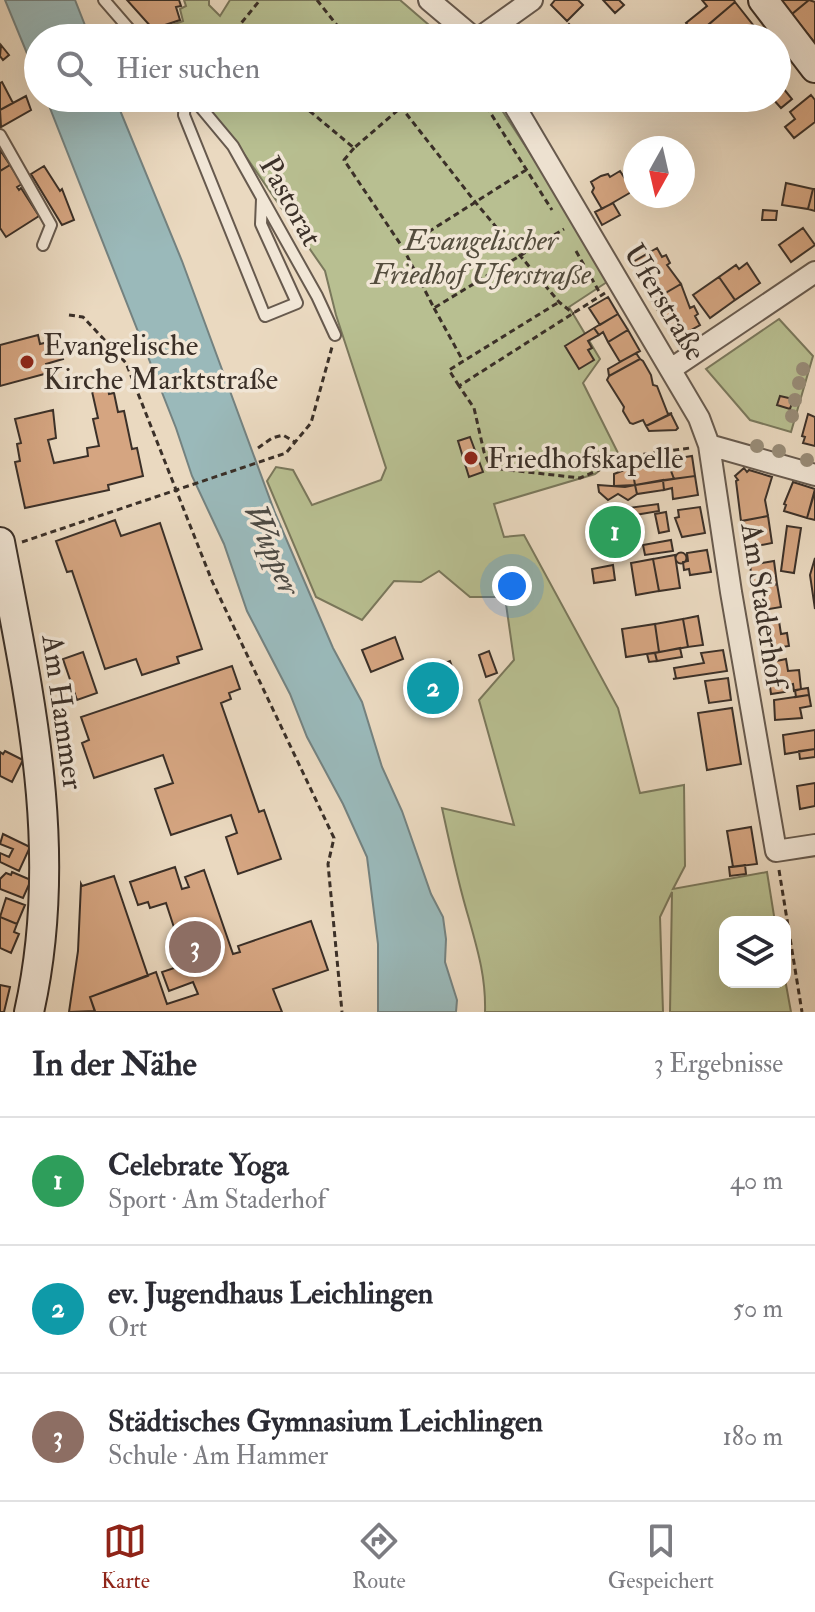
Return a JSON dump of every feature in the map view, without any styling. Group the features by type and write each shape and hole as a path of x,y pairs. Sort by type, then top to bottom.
{"main road":[{"path":"763,0 781,24"},
{"path":"791,37 815,68"},
{"name":"Am Hammer","path":"1,551 29,684 44,827 43,921 29,1012"}],"street":[{"path":"429,0 459,24"},
{"path":"497,24 532,0"},
{"name":"Uferstraße","path":"517,112 610,290 671,369 699,418 709,445"},
{"path":"671,369 815,272"},
{"path":"709,445 815,475"},
{"name":"Am Staderhof","path":"709,445 776,851"},
{"path":"776,851 815,845"}],"lane":[{"path":"104,0 125,24"},
{"path":"184,112 265,316 297,303 261,224 262,199"},
{"name":"Pastorat","path":"205,112 233,146 317,296 335,335"},
{"path":"0,135 51,225 43,245"}],"path":[{"path":"240,24 260,0"},
{"path":"317,0 336,24"},
{"path":"311,112 354,148"},
{"path":"395,112 344,160 403,248 463,361"},
{"path":"405,112 476,203 559,302 574,314"},
{"path":"490,112 557,217"},
{"path":"403,248 526,170"},
{"path":"434,308 564,229"},
{"path":"459,386 610,290 572,242"},
{"path":"559,302 449,370 474,408 491,468 580,478 631,456 709,445"},
{"path":"69,315 83,317 126,363 212,581 334,838 328,864 342,1012"},
{"path":"1,551 286,453 311,423 335,335"},
{"path":"258,448 272,438 283,435 295,442"},
{"path":"776,851 802,1012"}],"green space":[{"path":"184,0 209,0 209,5 220,16 230,0 400,0 428,24 175,24 183,21 180,9 186,6"},
{"name":"Evangelischer Friedhof Uferstraße","path":"211,112 503,112 552,187 607,282 569,307 600,359 583,383 619,455 595,474 494,504 504,537 524,535 618,708 640,793 684,785 685,866 673,889 767,872 774,916 719,916 719,988 787,988 791,1012 670,1012 672,892 660,917 663,1012 485,1012 481,965 442,808 514,825 479,700 514,660 505,597 470,597 439,571 421,582 394,581 362,620 316,597 267,481 276,467 293,470 312,505 381,480 386,468 336,315 325,271 231,135"},
{"path":"779,319 813,356 791,432 750,420 706,369"}],"water":[{"path":"5,0 75,0 84,24 24,24 24,46"},
{"name":"Wupper","path":"52,112 121,112 182,261 275,513 333,648 362,702 382,767 402,811 431,894 443,917 445,962 457,1000 456,1012 378,1012 378,944 367,857 247,611 224,544 192,476"}],"building":[{"path":"127,0 179,0 181,6 176,7 180,20 168,24 149,24"},
{"path":"555,0 578,0 583,5 567,21 551,5"},
{"path":"603,0 619,0 624,5 615,13"},
{"path":"702,0 735,2 709,24 687,24 707,6"},
{"path":"781,0 809,0 792,14"},
{"path":"809,0 815,2 815,43 792,14"},
{"path":"735,2 752,24 709,24"},
{"path":"1,45 9,55 3,60 0,56"},
{"path":"0,83 13,103 0,110"},
{"path":"811,95 815,100 815,122 794,138 785,127 795,119 791,111"},
{"path":"24,97 24,112 27,112 1,127 0,110"},
{"path":"0,150 10,165 0,171"},
{"path":"10,165 22,184 17,187 19,190 21,188 39,216 6,237 0,228 0,171"},
{"path":"44,166 60,191 62,189 74,220 62,225 31,174"},
{"path":"620,171 623,176 623,197 602,209 592,192 591,182 608,174 610,177"},
{"path":"786,183 813,189 808,209 782,205"},
{"path":"815,189 815,211 808,209"},
{"path":"613,203 620,215 602,225 595,212"},
{"path":"763,210 777,211 776,220 762,220"},
{"path":"803,228 815,245 791,262 779,245"},
{"path":"657,248 662,257 666,255 670,263 667,265 681,284 653,300 631,263"},
{"path":"747,263 760,283 735,300 719,277 736,265 739,269"},
{"path":"719,277 735,300 710,318 693,295"},
{"path":"681,284 690,308 694,306 698,314 695,316 700,325 675,339 652,301"},
{"path":"608,297 618,314 600,325 589,308"},
{"path":"618,314 628,330 608,342 603,332 599,335 594,328"},
{"path":"594,328 599,335 588,341 592,348 588,350 594,360 579,369 565,346"},
{"path":"628,330 640,351 620,362 608,342"},
{"name":"Evangelische Kirche Marktstraße","path":"38,335 40,344 57,340 63,359 46,364 48,373 0,386 0,345"},
{"path":"636,353 640,359 609,376 608,369"},
{"path":"640,359 651,375 653,385 657,386 668,414 672,413 646,426 643,420 630,423 607,380"},
{"path":"107,383 109,394 114,393 118,412 124,411 132,449 137,448 143,476 108,485 109,490 25,508 15,462 20,461 17,444 21,443 15,419 53,410 56,438 48,440 54,463 88,456 87,448 99,446 93,419 98,418 91,387"},
{"path":"780,396 793,399 790,409 777,405"},
{"path":"671,414 678,428 676,430 649,431 646,426"},
{"path":"808,414 815,417 815,446 803,443"},
{"name":"Friedhofskapelle","path":"470,437 483,472 469,477 458,441"},
{"path":"692,456 695,476 674,479 667,460"},
{"path":"667,460 674,479 635,485 632,467"},
{"path":"632,467 635,485 614,486 614,474"},
{"path":"744,468 747,472 772,477 765,500 768,516 741,521 738,480 735,476"},
{"path":"695,476 698,495 673,499 672,488 664,490 663,480"},
{"path":"663,480 664,490 637,494 635,485"},
{"path":"793,482 815,489 807,518 784,511"},
{"path":"598,485 635,485 637,494 628,500 618,494 608,500 599,492"},
{"path":"815,491 815,520 807,518"},
{"path":"658,504 659,511 629,516 628,508"},
{"path":"700,507 705,533 682,537 675,518 679,517 678,510"},
{"path":"666,512 669,531 659,533 655,514"},
{"path":"768,516 772,543 747,548 742,521"},
{"path":"632,518 635,538 600,544 597,523"},
{"path":"115,520 121,536 160,523 202,649 177,657 179,663 142,675 136,659 105,669 72,571 67,572 56,541"},
{"path":"787,526 801,528 794,573 781,571"},
{"path":"671,540 673,551 645,555 643,545"},
{"path":"707,550 711,572 690,575 689,569 684,570 687,553"},
{"path":"681,552 687,558 681,564 675,558"},
{"path":"675,555 680,588 659,591 653,559"},
{"path":"815,558 815,609 810,575"},
{"path":"653,559 659,591 636,595 631,563"},
{"path":"774,561 777,584 753,588 750,565"},
{"path":"613,565 615,580 594,583 592,569"},
{"path":"777,584 781,607 757,611 753,588"},
{"path":"698,616 703,645 688,647 683,619"},
{"path":"683,619 688,647 659,652 655,624"},
{"path":"779,621 781,634 787,633 789,646 775,648 775,644 762,645 759,626"},
{"path":"655,624 659,652 626,657 622,629"},
{"path":"395,637 403,659 371,672 362,650"},
{"path":"680,648 682,657 657,661 655,653"},
{"path":"723,650 727,671 673,679 676,678 674,668 704,663 701,653"},
{"path":"489,651 497,673 486,677 479,655"},
{"path":"83,652 97,693 77,700 63,659"},
{"path":"655,653 657,661 649,662 647,654"},
{"path":"786,659 788,671 799,670 801,689 794,691 793,684 784,686 785,692 771,694 767,663"},
{"path":"450,661 455,675 440,680 435,667"},
{"path":"232,666 240,689 229,693 231,699 221,703 259,812 264,810 281,859 238,874 226,837 237,833 231,815 171,835 155,789 173,783 163,755 94,778 82,743 89,740 81,717"},
{"path":"435,667 446,696 429,702 417,673"},
{"path":"728,678 731,700 709,703 705,681"},
{"path":"808,688 809,695 796,697 795,690"},
{"path":"809,695 811,706 800,708 802,718 775,720 774,700"},
{"path":"732,708 741,764 707,770 698,713"},
{"path":"815,730 815,749 785,754 783,735"},
{"path":"815,749 815,757 800,759 799,751"},
{"path":"5,751 23,760 12,782 0,776 0,752 3,754"},
{"path":"815,783 815,806 800,809 797,786"},
{"path":"751,827 757,864 733,867 727,831"},
{"path":"3,834 30,847 19,871 0,862 0,853 9,857 13,849 0,844"},
{"path":"745,865 746,874 730,876 729,867"},
{"path":"175,867 182,889 189,887 185,877 204,870 233,954 240,952 238,946 311,921 328,970 273,989 282,1012 95,1012 90,997 156,972 167,1004 198,994 193,982 169,991 162,972 186,964 166,903 150,908 148,902 138,905 130,882"},
{"path":"12,872 31,880 23,898 0,889 0,879"},
{"path":"114,876 148,976 90,997 95,1011 69,1012 78,951 81,884"},
{"path":"6,898 25,905 17,924 0,917"},
{"path":"0,917 17,924 14,932 19,934 11,953 0,948"},
{"path":"0,985 10,987 4,1012 0,1012"}],"place":[{"name":"Evangelische Kirche Marktstraße","path":"27,362"},
{"name":"Friedhofskapelle","path":"471,458"},
{"name":"Celebrate Yoga","path":"615,532"},
{"name":"ev. Jugendhaus Leichlingen","path":"433,688"},
{"name":"Städtisches Gymnasium Leichlingen","path":"195,947"}]}
